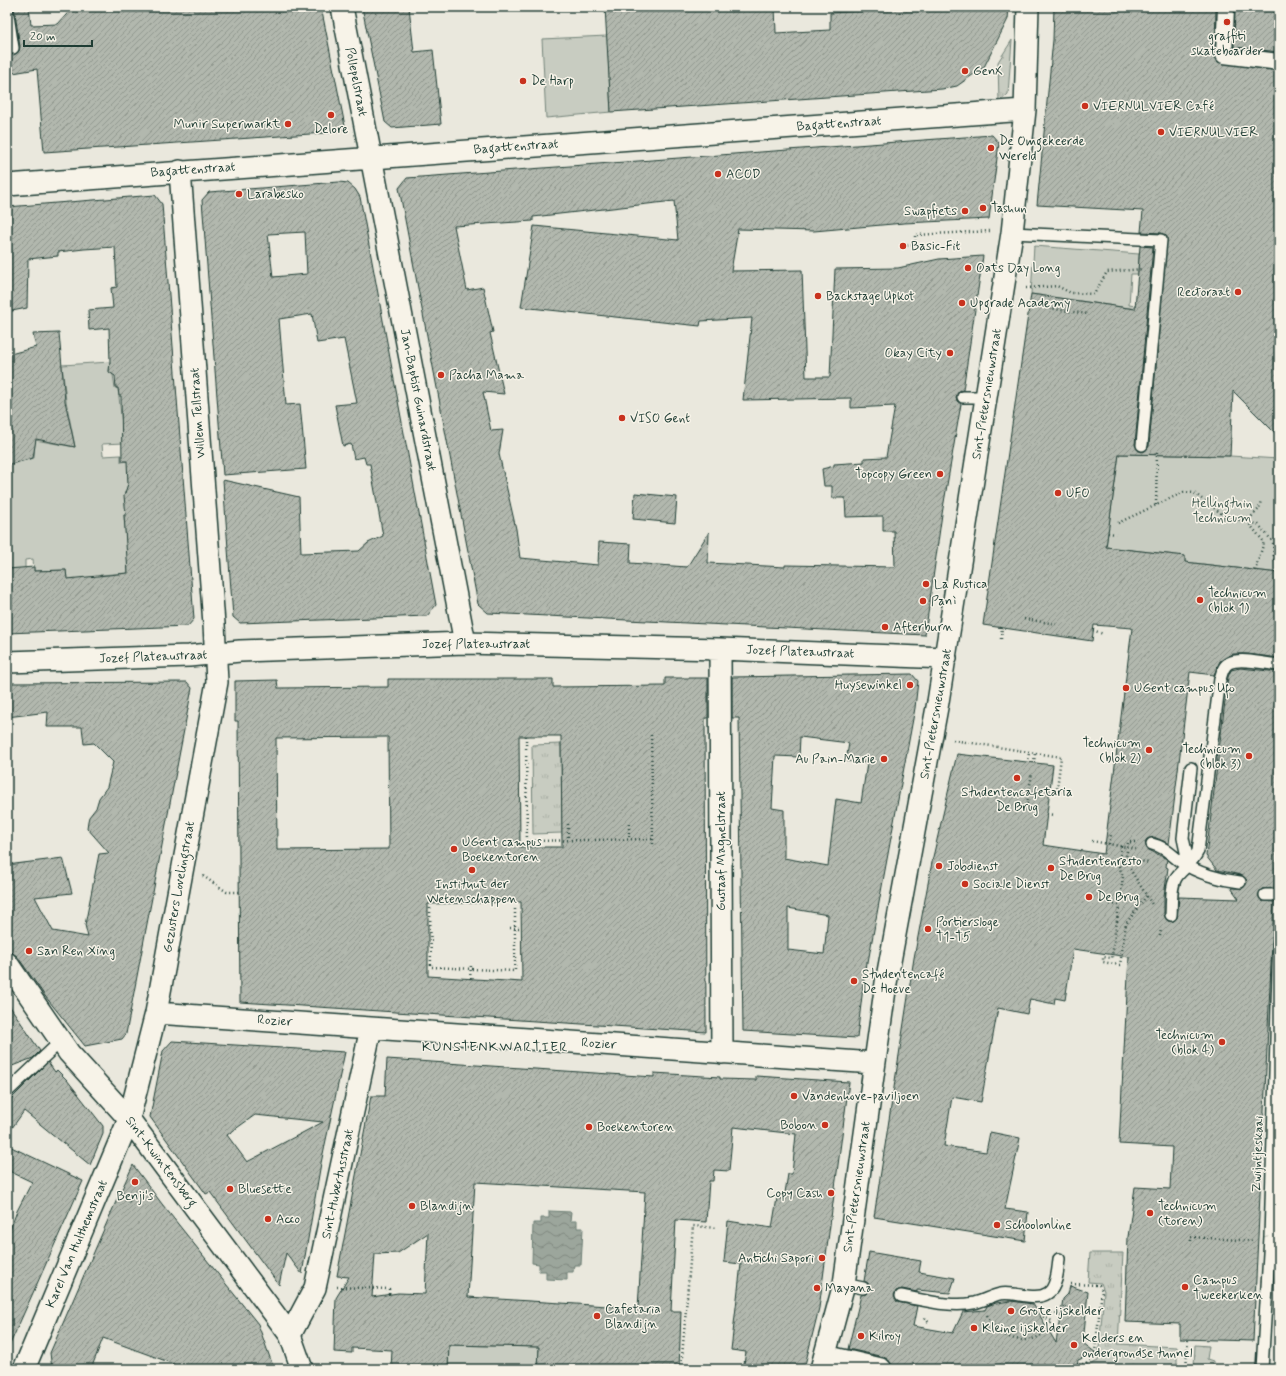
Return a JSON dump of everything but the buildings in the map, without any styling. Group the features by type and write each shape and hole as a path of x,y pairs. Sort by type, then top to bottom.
{"street":[{"name":"Pollepelstraat","path":"342,7 370,157"},
{"name":"Sint-Pietersnieuwstraat","path":"823,1363 853,1286 874,1063 896,923 946,658 1004,290 1012,233 1025,110 1028,7"},
{"path":"1226,7 1224,55 1279,62"},
{"name":"Bagattenstraat","path":"7,185 370,157 1025,110"},
{"name":"Jan-Baptist Guinardstraat","path":"370,157 465,643"},
{"name":"Willem Tellstraat","path":"180,171 215,654"},
{"name":"Jozef Plateaustraat","path":"7,662 465,643 720,649 946,658"},
{"name":"Gustaaf Magnelstraat","path":"720,649 722,1053"},
{"name":"Gezusters Lovelingstraat","path":"129,1119 156,1013 217,682 215,654"},
{"name":"Sint-Kwintensberg","path":"7,963 69,1053 129,1119 290,1335 302,1369"},
{"name":"Rozier","path":"156,1013 874,1063"},
{"name":"Sint-Hubertusstraat","path":"290,1335 314,1288 371,1028"},
{"name":"Karel Van Hulthemstraat","path":"30,1363 129,1119"},
{"path":"823,1363 881,1369"}],"lane":[{"path":"7,9 13,48"},
{"path":"1012,233 1161,240 1142,445"},
{"path":"963,397 987,397"},
{"path":"1171,915 1174,883 1177,876 1194,860 1198,851 1220,679 1223,668 1229,663 1240,660 1279,665"},
{"path":"1188,866 1183,838 1191,768"},
{"path":"1152,844 1163,846 1188,866 1224,880 1240,882"},
{"path":"1265,895 1279,896"},
{"name":"Zwijntjeskaai","path":"1262,1369 1270,1243 1279,940"},
{"path":"7,1092 61,1041"},
{"path":"901,1296 959,1305 974,1303 1000,1294 1040,1297 1049,1293 1052,1288 1056,1280 1059,1259"}],"path":[{"path":"903,246 915,245 915,235 986,231 1012,233"},
{"path":"1004,290 1057,286 1071,293 1094,294 1107,272 1159,267"},
{"path":"1029,305 1087,314"},
{"path":"1142,445 1158,445 1156,506"},
{"path":"1118,523 1184,492 1194,493 1226,517 1258,524 1273,542 1274,559 1279,564"},
{"path":"1247,521 1260,509 1261,500"},
{"path":"1247,521 1264,542 1255,571"},
{"path":"1108,533 1116,534"},
{"path":"1024,619 1056,624"},
{"path":"1001,639 1002,627"},
{"path":"1094,630 1103,634"},
{"path":"651,735 653,845"},
{"path":"526,736 527,847"},
{"path":"932,737 1061,757 1057,789 1070,795"},
{"path":"1028,762 1029,752"},
{"path":"1034,763 1035,753"},
{"path":"1027,804 1032,773"},
{"path":"1047,814 1054,815"},
{"path":"568,824 568,840"},
{"path":"629,824 629,839"},
{"path":"1109,844 1111,835"},
{"path":"527,841 653,839"},
{"path":"1092,841 1123,846 1119,866 1123,877 1112,958 1104,957 1102,962 1120,965 1126,924 1147,895"},
{"path":"1127,851 1126,858 1152,863"},
{"path":"182,869 198,872 227,892 239,892"},
{"path":"1130,869 1153,905"},
{"path":"1110,904 1119,905"},
{"path":"430,908 431,967 515,971 515,906"},
{"path":"510,928 522,928"},
{"path":"510,950 515,951"},
{"path":"470,979 471,965"},
{"path":"681,1369 693,1226 717,1228"},
{"path":"1191,1241 1191,1237 1238,1240"},
{"path":"1077,1364 1086,1364 1094,1360 1102,1290 1099,1285 1081,1284"},
{"path":"341,1287 389,1289 389,1296"},
{"path":"988,1317 995,1330 1012,1339 1034,1338 1045,1332 1052,1321 1034,1312 1064,1314 1065,1306"},
{"path":"1059,1314 1060,1309"},
{"path":"1186,1369 1188,1339"}],"green space":[{"path":"607,36 611,112 546,118 542,39"},
{"path":"1012,40 1008,94 999,102 998,62"},
{"path":"1034,246 1139,254 1138,274 1131,274 1129,305 1136,306 1136,309 1031,294"},
{"path":"110,362 109,371 113,375 115,388 118,388 124,443 102,444 103,456 121,455 121,462 129,461 128,484 124,496 132,514 124,515 126,542 138,564 127,565 128,573 100,575 99,585 67,579 66,570 34,571 33,559 25,560 25,574 7,569 7,465 34,458 35,440 75,447 66,401 62,365"},
{"name":"Hellingtuin Technicum","path":"1119,454 1230,456 1279,459 1279,573 1185,562 1185,556 1106,547"},
{"path":"561,744 562,833 533,834 532,745"},
{"path":"1090,1253 1123,1253 1118,1344 1177,1347 1177,1369 1076,1369 1086,1367 1098,1361 1104,1291 1101,1283 1088,1282"},
{"path":"449,1345 539,1347 538,1369 448,1369"},
{"path":"1195,1345 1209,1346 1207,1359 1213,1361 1213,1369 1194,1369"}],"water":[{"path":"549,1211 571,1212 570,1221 577,1221 577,1228 583,1228 581,1265 574,1265 573,1272 567,1272 567,1280 546,1279 546,1271 539,1271 539,1264 532,1263 533,1223 541,1223 541,1218 549,1218"}],"place":[{"name":"graffiti skateboarder","path":"1227,22"},
{"name":"GenX","path":"965,71"},
{"name":"De Harp","path":"523,81"},
{"name":"VIERNULVIER Café","path":"1085,106"},
{"name":"Delore","path":"331,115"},
{"name":"Munir Supermarkt","path":"288,124"},
{"name":"VIERNULVIER","path":"1161,132"},
{"name":"De Omgekeerde Wereld","path":"991,148"},
{"name":"ACOD","path":"718,174"},
{"name":"Larabesko","path":"239,194"},
{"name":"Tashun","path":"983,208"},
{"name":"Swapfiets","path":"965,211"},
{"name":"Basic-Fit","path":"903,246"},
{"name":"Oats Day Long","path":"968,268"},
{"name":"Rectoraat","path":"1238,292"},
{"name":"Backstage Upkot","path":"818,296"},
{"name":"Upgrade Academy","path":"962,303"},
{"name":"Okay City","path":"950,353"},
{"name":"Pacha Mama","path":"441,375"},
{"name":"VISO Gent","path":"622,418"},
{"name":"Topcopy Green","path":"940,474"},
{"name":"UFO","path":"1058,493"},
{"name":"La Rustica","path":"926,584"},
{"name":"Technicum (blok 1)","path":"1200,600"},
{"name":"Panì","path":"923,601"},
{"name":"Afterburn","path":"885,627"},
{"name":"Huysewinkel","path":"910,685"},
{"name":"UGent campus Ufo","path":"1126,688"},
{"name":"Technicum (blok 2)","path":"1149,750"},
{"name":"Technicum (blok 3)","path":"1249,756"},
{"name":"Au Pain-Marie","path":"884,759"},
{"name":"Studentencafetaria De Brug","path":"1017,778"},
{"name":"UGent campus Boekentoren","path":"454,849"},
{"name":"Jobdienst","path":"939,866"},
{"name":"Studentenresto De Brug","path":"1051,868"},
{"name":"Instituut der Wetenschappen","path":"472,870"},
{"name":"Sociale Dienst","path":"965,884"},
{"name":"De Brug","path":"1089,897"},
{"name":"Portiersloge T1-T5","path":"928,929"},
{"name":"San Ren Xing","path":"29,951"},
{"name":"Studentencafé De Hoeve","path":"854,981"},
{"name":"Technicum (blok 4)","path":"1222,1042"},
{"name":"Vandenhove-paviljoen","path":"794,1096"},
{"name":"Bobon","path":"825,1125"},
{"name":"Boekentoren","path":"589,1127"},
{"name":"Benji's","path":"135,1182"},
{"name":"Bluesette","path":"230,1189"},
{"name":"Copy Cash","path":"831,1193"},
{"name":"Blandijn","path":"412,1206"},
{"name":"Technicum (toren)","path":"1150,1213"},
{"name":"Acco","path":"268,1219"},
{"name":"Schoolonline","path":"997,1225"},
{"name":"Antichi Sapori","path":"822,1258"},
{"name":"Campus Tweekerken","path":"1185,1287"},
{"name":"Mayana","path":"817,1288"},
{"name":"Grote ijskelder","path":"1011,1311"},
{"name":"Cafetaria Blandijn","path":"597,1316"},
{"name":"Kleine ijskelder","path":"974,1328"},
{"name":"Kilroy","path":"861,1336"},
{"name":"Kelders en ondergrondse tunnel","path":"1074,1345"}],"district":[{"name":"KUNSTENKWARTIER","path":"495,1047"}]}
